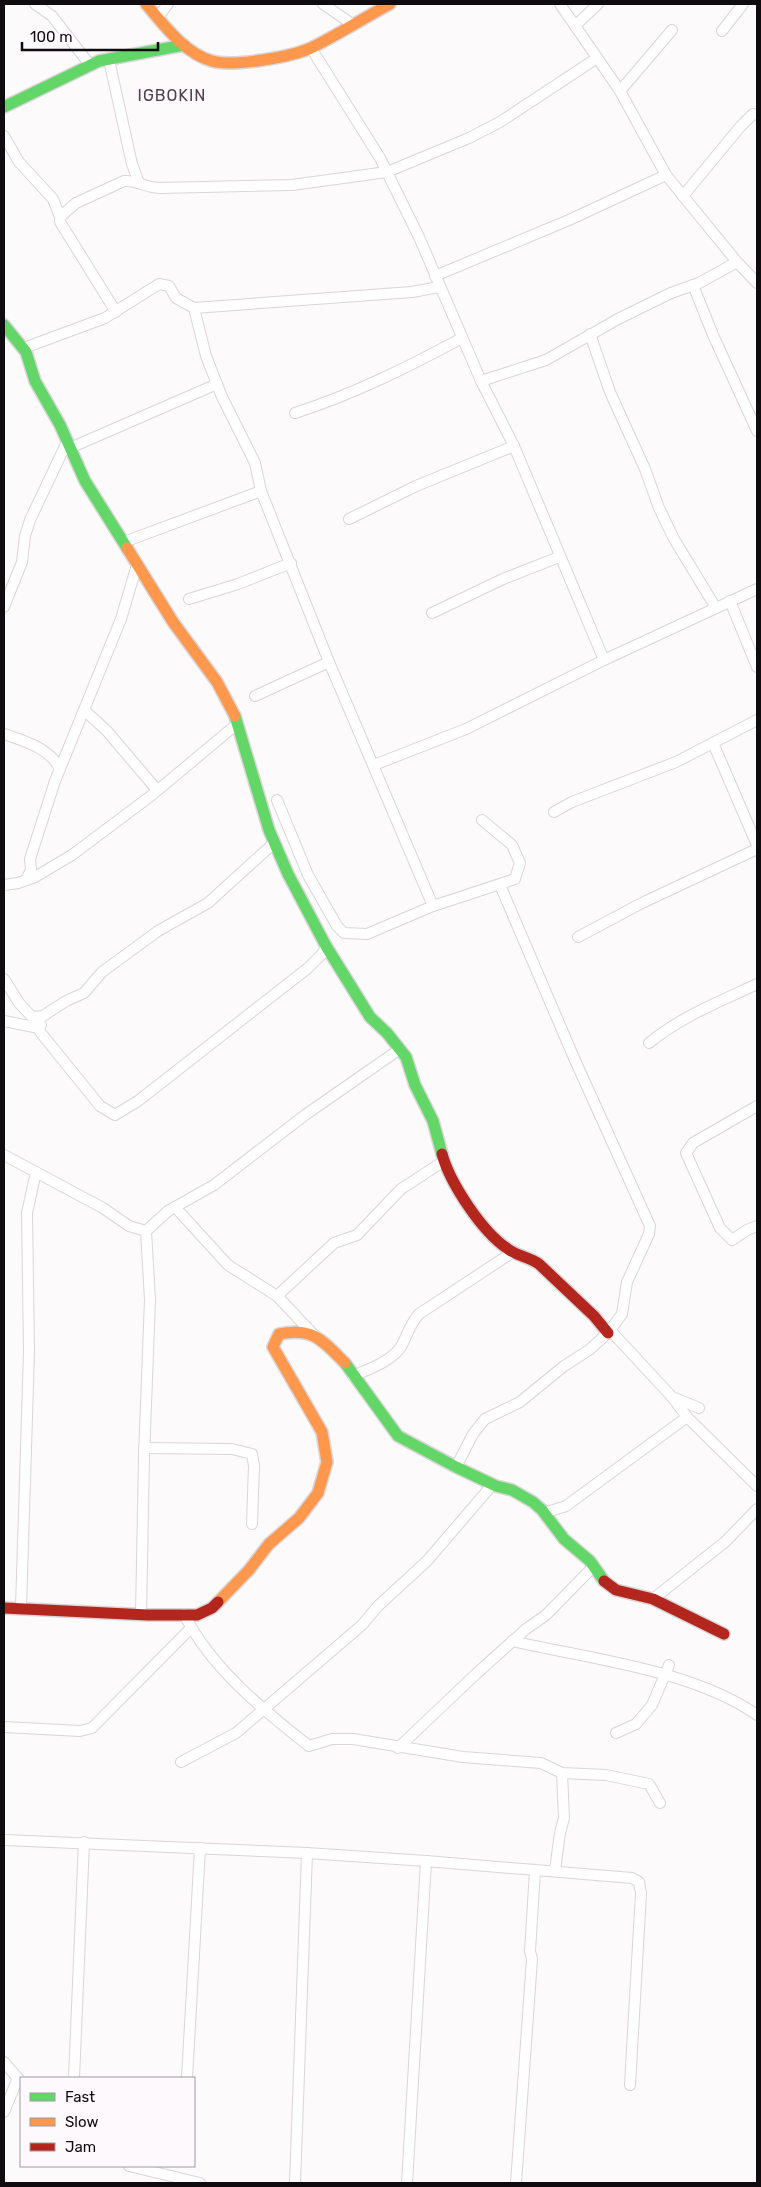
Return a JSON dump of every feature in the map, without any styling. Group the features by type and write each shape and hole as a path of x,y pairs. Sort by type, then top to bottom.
{"street":[{"path":"35,4 52,16 90,65"},
{"path":"146,4 184,45 196,54 211,61 229,64 248,63 311,48 390,4"},
{"path":"158,17 168,4"},
{"path":"323,4 352,24"},
{"path":"560,4 620,91 666,174 736,262 757,283"},
{"path":"575,26 598,4"},
{"path":"722,31 743,4"},
{"path":"620,91 672,30"},
{"path":"4,107 90,65 184,45"},
{"path":"311,48 387,172 481,381 514,446 604,660"},
{"path":"60,217 73,205 124,181 160,188 292,185 387,172 469,138 500,122 597,58"},
{"path":"109,60 132,164 140,183"},
{"path":"682,196 740,127 753,114 757,115"},
{"path":"4,136 19,162 53,199 60,222 116,312"},
{"path":"435,276 568,220 666,174"},
{"path":"53,199 73,205"},
{"path":"481,381 546,360 590,334 671,293 694,285 736,262"},
{"path":"24,348 74,331 116,312 152,286 164,284 169,286 176,298 194,308 412,292 439,287"},
{"path":"694,285 713,335 756,427"},
{"path":"194,308 206,356 217,384 254,463 261,491 329,662 433,906"},
{"path":"4,325 24,348 35,381 51,407 85,481 174,622 217,682 237,724 274,843 326,946 370,1017 406,1056 433,1121 444,1161 463,1197 492,1236 508,1252 529,1257 539,1264 594,1316 672,1397 687,1417 757,1486"},
{"path":"590,334 610,392 645,469 659,508 674,539 716,608"},
{"path":"295,413 327,402 398,372 462,338"},
{"path":"4,607 22,562 25,536 30,520 68,445 217,384"},
{"path":"349,518 416,486 514,446"},
{"path":"124,542 261,491"},
{"path":"432,613 559,556"},
{"path":"189,599 238,584 290,564"},
{"path":"35,872 30,859 60,762 84,710 121,619 137,565"},
{"path":"374,765 466,729 604,660 757,589"},
{"path":"730,601 757,667"},
{"path":"255,696 329,662"},
{"path":"84,710 107,731 156,790"},
{"path":"554,812 572,802 676,762 757,720"},
{"path":"4,884 26,880 35,872 72,855 237,724"},
{"path":"4,734 36,746 60,762"},
{"path":"713,743 757,845"},
{"path":"276,800 308,874 337,926 344,933 367,934 433,906 515,879 520,863 512,845 482,820"},
{"path":"38,1017 90,989 102,972 158,931 208,903 274,843"},
{"path":"578,937 642,903 757,849"},
{"path":"456,1467 472,1434 485,1419 520,1402 564,1366 589,1350 609,1332 622,1314 627,1282 649,1234 650,1226 574,1058 500,885"},
{"path":"4,979 19,1003 38,1017 39,1028 100,1106 116,1115 308,968 323,953 326,946"},
{"path":"649,1043 670,1026 698,1010 757,984"},
{"path":"4,1021 39,1028"},
{"path":"146,1231 168,1211 214,1185 305,1115 400,1049"},
{"path":"757,1106 693,1143 686,1152 720,1228 726,1237 732,1240 746,1230 757,1226"},
{"path":"4,1155 103,1208 129,1226 146,1231"},
{"path":"277,1296 327,1248 334,1243 357,1235 401,1189 444,1161"},
{"path":"21,1608 29,1352 27,1212 36,1172"},
{"path":"175,1207 228,1264 277,1296 315,1336 345,1363 398,1436 456,1467 523,1495 544,1513 564,1539 590,1561 601,1579 616,1590 653,1599 724,1634"},
{"path":"141,1615 144,1448 150,1300 146,1231"},
{"path":"353,1376 391,1356 402,1345 412,1322 419,1314 457,1291 508,1252"},
{"path":"4,1608 141,1615 197,1615 212,1608 249,1570 269,1544 299,1518 318,1493 327,1462 322,1432 273,1347 278,1334 294,1330 315,1336"},
{"path":"672,1397 699,1408"},
{"path":"544,1513 566,1506 687,1417"},
{"path":"144,1448 232,1449 252,1454 254,1466 252,1524"},
{"path":"181,1762 236,1733 362,1625 378,1606 417,1571 493,1484"},
{"path":"653,1599 725,1542 757,1509"},
{"path":"398,1748 512,1641 546,1615 593,1567"},
{"path":"184,1614 202,1645 229,1677 309,1746 332,1739 353,1740 463,1758 541,1763 562,1773 606,1775 649,1784 660,1803"},
{"path":"4,1728 80,1731 92,1728 191,1628"},
{"path":"512,1641 664,1675 716,1690 757,1715"},
{"path":"616,1733 636,1724 652,1705 669,1665"},
{"path":"555,1870 564,1818 562,1773"},
{"path":"4,1840 307,1853 535,1871 555,1870 632,1878 639,1882 641,1893 630,2085"},
{"path":"74,2077 84,1842"},
{"path":"187,2077 200,1848"},
{"path":"295,2183 307,1853"},
{"path":"407,2183 426,1861"},
{"path":"516,2183 532,1959 530,1951 535,1871"},
{"path":"4,2062 19,2080 17,2090 4,2112"},
{"path":"133,2167 200,2183"},
{"path":"178,2177 179,2167"}],"traffic: fast":[{"path":"4,107 99,61 184,45"},
{"path":"4,325 26,352 35,381 60,425 85,481 127,548"},
{"path":"235,716 269,830 288,874 326,946 370,1017 387,1033 406,1057 415,1085 433,1121 442,1154"},
{"path":"345,1363 398,1436 456,1467 496,1486 512,1490 533,1502 542,1510 564,1539 590,1561 604,1581"}],"traffic: slow":[{"path":"146,4 167,29 192,52 212,61 222,63 263,60 304,51 390,4"},
{"path":"127,548 173,622 217,682 235,716"},
{"path":"218,1602 249,1570 269,1544 299,1518 318,1493 327,1462 322,1432 273,1347 279,1334 300,1332 316,1337 345,1363"}],"traffic: jam":[{"path":"442,1154 452,1179 468,1206 488,1231 512,1251 539,1264 594,1316 608,1333"},
{"path":"604,1581 616,1590 653,1599 724,1634"},
{"path":"4,1608 148,1615 197,1615 212,1608 218,1602"}],"district":[{"name":"IGBOKIN","path":"172,95"}]}
